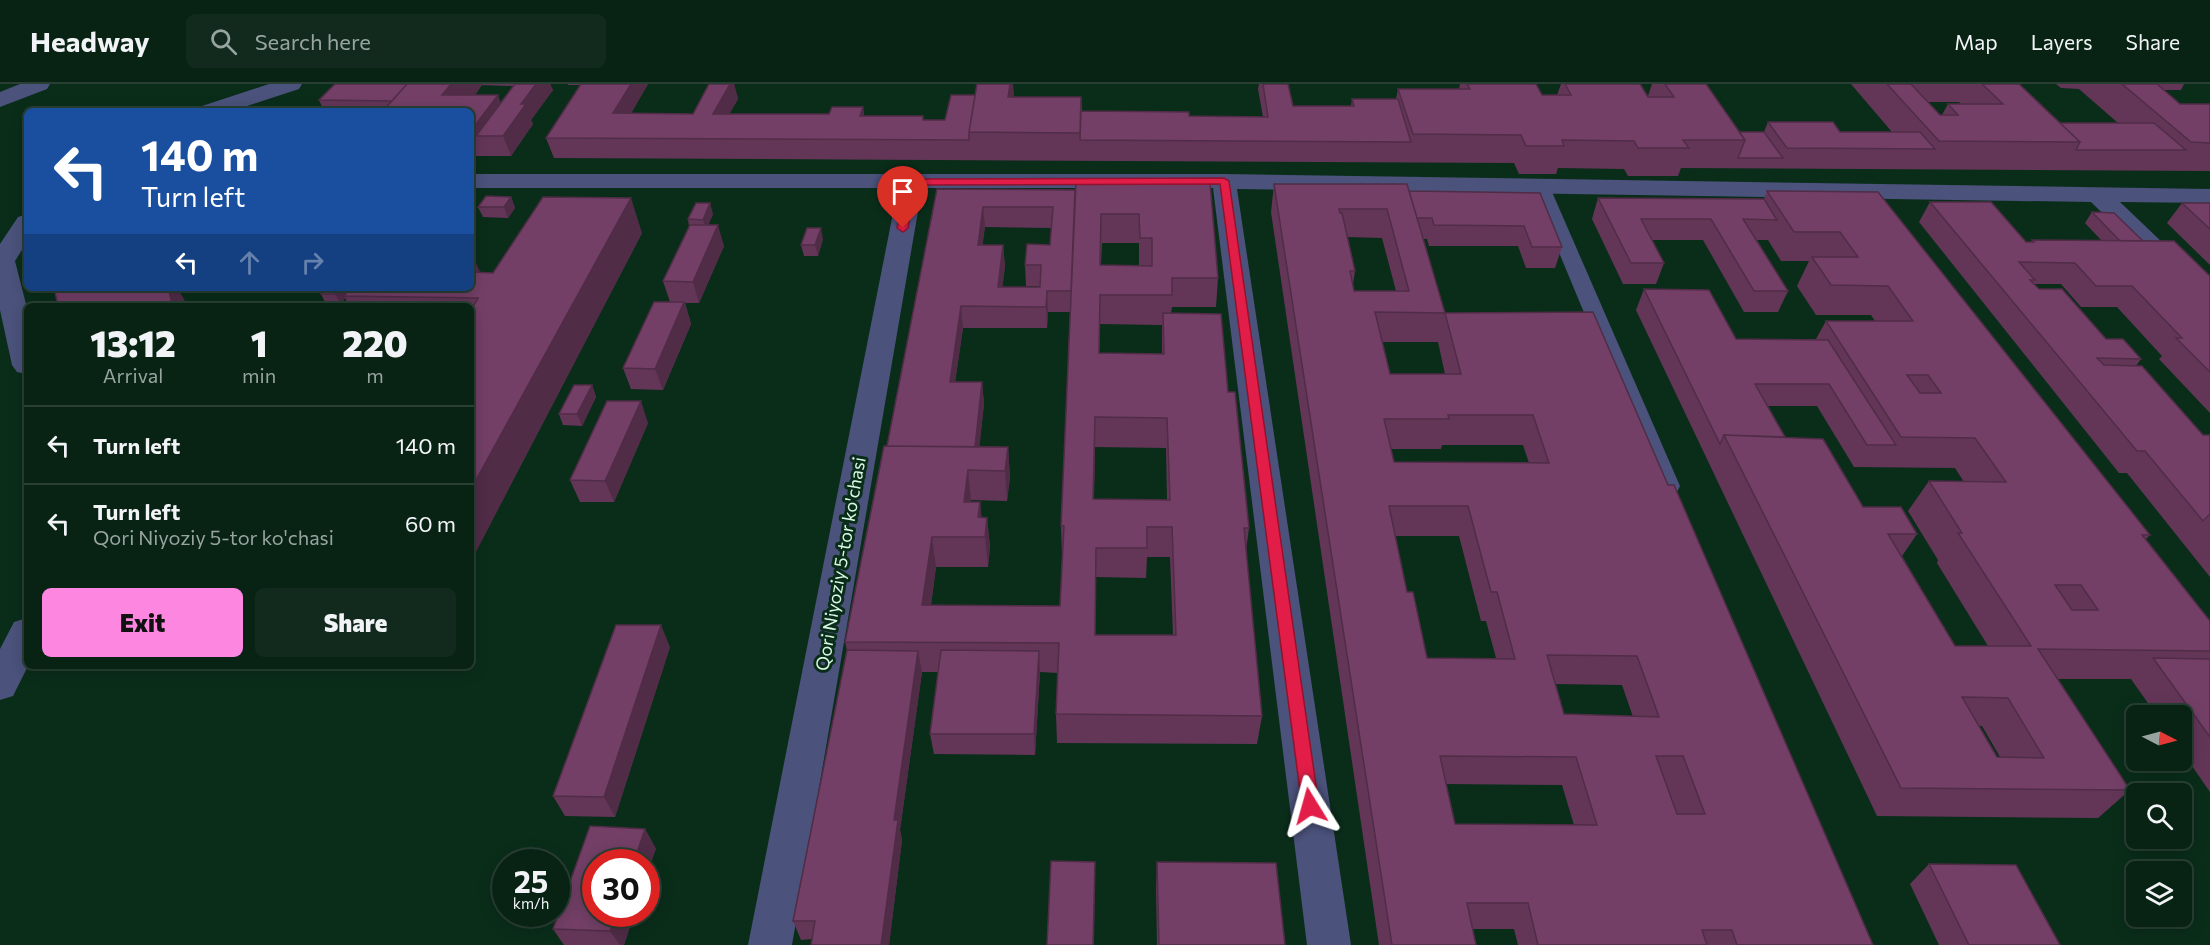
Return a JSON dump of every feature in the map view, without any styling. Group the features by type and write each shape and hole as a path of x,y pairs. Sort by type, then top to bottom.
{"street":[{"path":"0,100 39,84"},
{"path":"219,108 291,84"},
{"path":"474,181 1224,181 1540,185 1865,202 2099,196 2210,196"},
{"path":"1224,181 1329,945"},
{"name":"Qori Niyoziy 5-tor ko'chasi","path":"770,945 911,182"},
{"path":"2099,196 2210,303"},
{"path":"24,229 10,259 24,346"},
{"path":"0,685 24,638"}],"lane":[{"path":"1540,185 1676,505"}],"building":[{"path":"335,84 407,84 392,101 319,100"},
{"path":"407,84 451,84 442,95 498,95 474,127 474,108 386,108"},
{"path":"515,84 536,84 521,104 526,104 503,136 476,136"},
{"path":"581,84 631,84 613,113 693,114 709,84 730,84 713,114 829,114 832,107 863,107 860,116 923,116 923,120 945,120 951,95 975,95 969,140 546,138"},
{"path":"977,84 1010,84 1008,97 1081,97 1080,133 969,132"},
{"path":"1263,84 1288,84 1293,106 1354,106 1352,99 1398,99 1411,142 1080,140 1081,111 1189,112 1189,116 1268,117"},
{"path":"1467,84 1536,84 1542,95 1571,95 1565,84 1640,84 1648,97 1674,97 1665,84 1706,84 1745,140 1683,140 1689,148 1638,148 1634,141 1562,140 1564,146 1526,146 1521,135 1413,134 1398,89 1470,89"},
{"path":"1887,84 1911,84 1940,115 1958,115 1948,104 2003,104 1982,84 2019,84 2080,142 1939,141"},
{"path":"2122,84 2157,84 2180,104 2210,104 2210,143 2191,142"},
{"path":"1768,122 1833,122 1840,132 1920,132 1935,149 1787,148"},
{"path":"2060,123 2154,123 2186,150 2076,150 2080,142"},
{"path":"1739,132 1764,132 1783,158 1738,158 1745,140"},
{"path":"1076,182 1210,183 1218,278 1172,278 1172,295 1100,295 1099,353 1164,354 1163,313 1221,314 1228,392 1235,392 1249,528 1244,528 1262,716 1056,714 1059,643 845,642 884,446 1008,447 1005,471 968,470 964,502 980,502 978,517 987,518 985,537 932,537 922,605 1060,606 1064,526 1061,526","holes":["1101,214 1139,214 1140,238 1152,238 1152,266 1100,265","1095,417 1167,418 1170,500 1093,499","1147,527 1172,527 1176,635 1095,635 1096,548 1147,548"]},
{"path":"1274,184 1407,184 1445,313 1593,312 1668,485 1674,485 1873,945 1737,945 1732,930 1702,930 1707,945 1538,945 1528,903 1467,903 1476,945 1392,945","holes":["1339,209 1387,209 1409,291 1354,291 1350,271 1355,271 1342,213","1375,312 1445,313 1461,374 1390,374","1448,415 1533,415 1549,463 1394,462 1384,419 1449,419","1389,506 1468,506 1491,592 1497,592 1515,659 1427,658 1413,592 1407,592","1547,655 1637,656 1659,717 1564,714","1440,756 1576,757 1597,825 1455,824","1656,756 1683,756 1705,814 1677,814"]},
{"path":"937,189 1075,190 1071,291 1047,291 1046,307 961,306 950,382 982,382 975,447 887,446","holes":["983,207 1053,207 1050,245 1027,244 1025,265 1041,265 1040,287 998,287 1003,245 978,245"]},
{"path":"1409,191 1540,193 1562,247 1532,247 1524,226 1434,225 1432,218 1417,218"},
{"path":"1767,191 1878,192 2150,535 2142,535 2210,621 2210,651 2038,649 2126,784 2126,790 1901,788 1724,435 1823,439 1863,507 1901,507 1917,534 1888,534 1955,646 2031,646 1958,533 1962,533 1929,481 2006,482 1975,438 1901,437 1826,321 1913,321 1888,286 1831,285 1812,257 1858,257 1840,232 1794,232","holes":["1907,375 1928,375 1941,393 1920,393","2055,585 2081,585 2098,610 2072,610","1962,697 2008,698 2044,758 1997,757"]},
{"path":"486,196 511,197 504,207 478,207"},
{"path":"543,197 631,198 474,484 474,305 478,298 344,296 348,291 474,291 474,272 493,273"},
{"path":"1598,198 1764,199 1777,220 1743,219 1788,291 1754,291 1711,219 1641,219 1664,263 1631,263"},
{"path":"1930,202 1991,202 2026,242 2034,242 2032,240 2174,241 2210,276 2210,372 2176,338 2182,338 2132,286 2096,286 2075,263 2019,262 2035,280 2030,280 2039,289 2062,289 2106,339 2123,339 2141,359 2097,358 2104,365 2142,366 2203,435 2210,435 2210,514 2203,521 2145,451 2137,451"},
{"path":"696,203 710,203 703,220 688,219"},
{"path":"2182,203 2210,203 2210,229"},
{"path":"2092,212 2114,213 2143,241 2120,241"},
{"path":"690,225 718,225 693,282 663,281"},
{"path":"807,228 821,228 815,245 801,245"},
{"path":"1644,289 1709,290 1736,339 1828,340 1896,445 1867,445 1829,384 1755,384 1785,437 1724,435 1720,444"},
{"path":"55,291 169,291 172,303 57,303"},
{"path":"323,291 336,291 335,294 321,294"},
{"path":"654,302 684,302 655,369 623,368"},
{"path":"574,385 592,385 577,414 559,414"},
{"path":"607,401 641,401 605,481 570,480"},
{"path":"616,625 661,625 604,797 553,796"},
{"path":"847,650 918,651 894,820 898,820 881,945 811,945 815,921 793,921"},
{"path":"941,650 1039,651 1034,734 930,734"},
{"path":"2153,658 2210,659 2210,737 2192,712 2192,705 2187,705"},
{"path":"590,826 645,829 638,849 582,849 582,927 611,927 610,931 553,929 554,927 570,927 570,882"},
{"path":"1051,861 1095,862 1093,945 1047,945"},
{"path":"1157,862 1276,863 1285,945 1159,945"},
{"path":"1929,864 2016,865 2060,945 1969,945"}],"route":[{"path":"903,228 911,182 1224,181 1310,806"}]}
